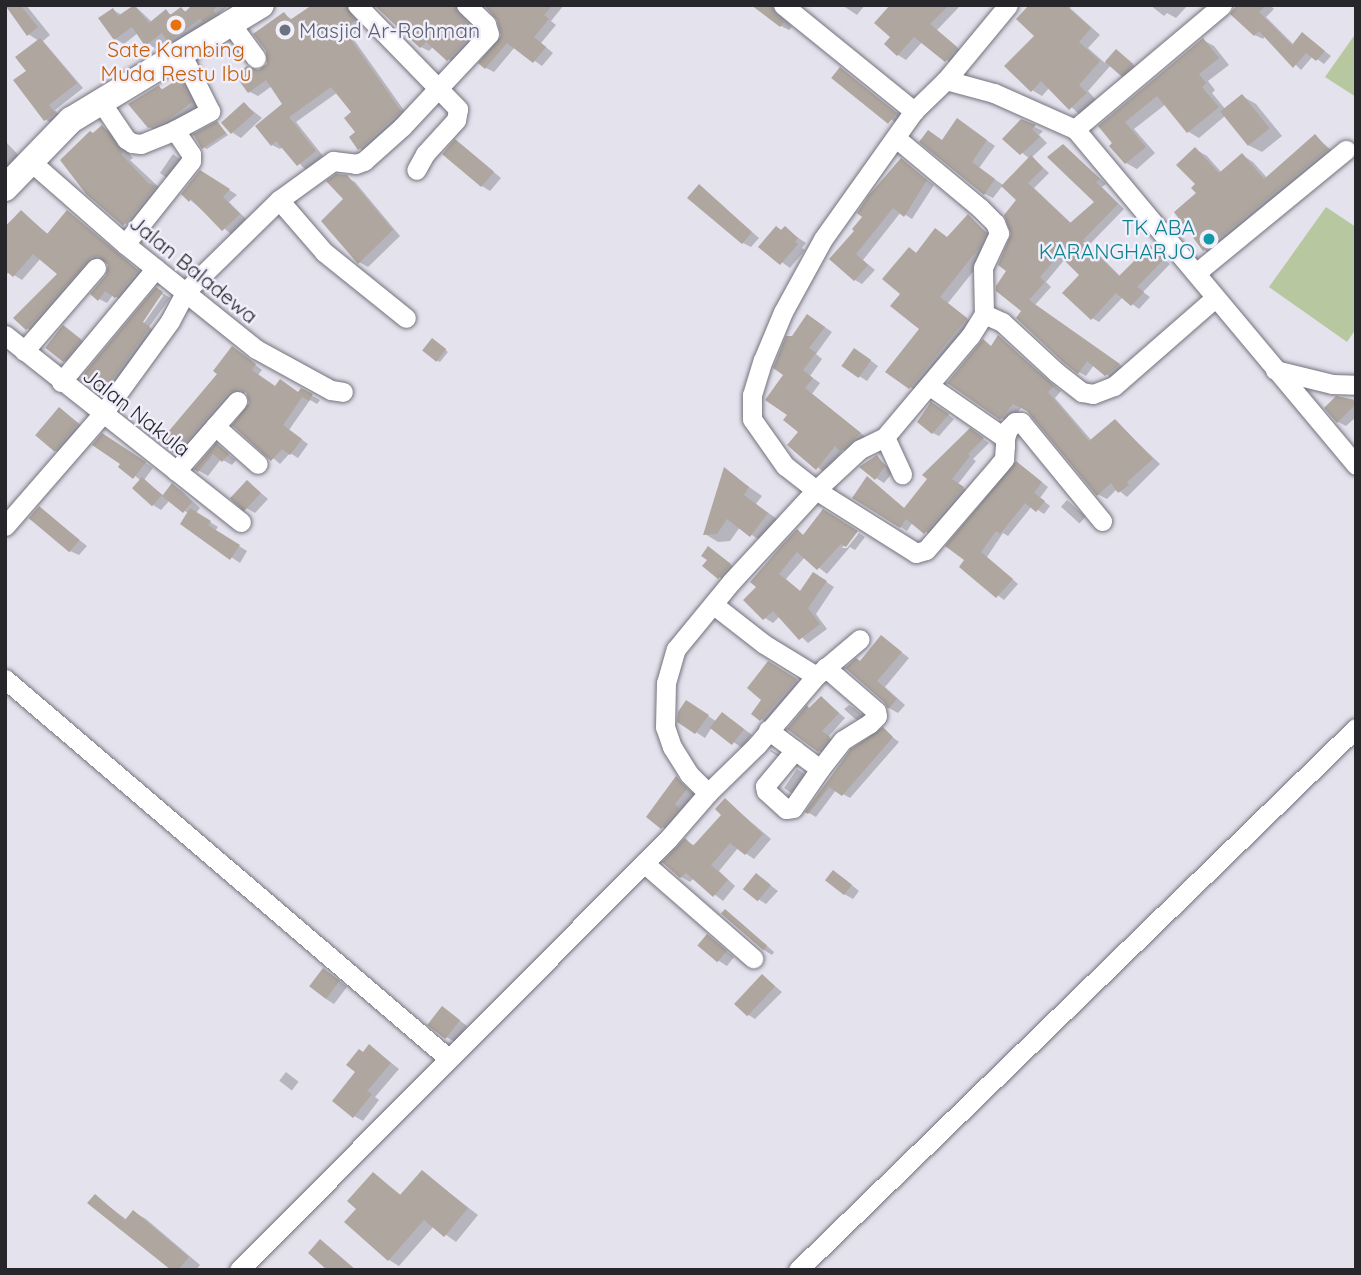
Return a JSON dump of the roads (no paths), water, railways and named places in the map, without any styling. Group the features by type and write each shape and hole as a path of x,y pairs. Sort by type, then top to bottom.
{"main road":[{"path":"5,188 29,160 71,120 261,5"}],"street":[{"path":"357,5 458,109 459,115 425,154 416,170"},
{"path":"5,526 104,412 170,321 186,291 279,200 333,161 356,164 364,162 402,127 489,34 486,24 466,5"},
{"path":"783,5 914,111"},
{"path":"1075,129 1222,5"},
{"path":"1003,7 946,80 914,111 823,239 783,312 752,396 752,419 785,466 816,490 908,549 921,553 1004,459 1005,438 1008,429 1015,422 1021,422 1102,521"},
{"path":"231,24 256,58"},
{"path":"101,102 126,139 132,143 141,144 206,115 210,108 182,55"},
{"path":"946,80 994,93 1075,129 1356,465"},
{"path":"124,244 191,161 191,154 175,131"},
{"path":"708,793 689,774 672,747 664,711 666,683 676,649 731,582 816,490 860,449 885,437 930,386 984,314 981,279 986,259 998,237 998,227 981,208 896,138"},
{"path":"1196,274 1346,150"},
{"name":"Jalan Baladewa","path":"29,160 124,244 256,349 331,390 343,391"},
{"path":"279,200 324,252 407,318"},
{"path":"24,351 96,268"},
{"path":"61,382 156,268"},
{"path":"984,314 1002,322 1082,392 1093,394 1114,386 1215,298"},
{"name":"Jalan Nakula","path":"5,335 241,522"},
{"path":"1275,370 1332,384 1356,385"},
{"path":"930,386 1005,438"},
{"path":"176,471 237,401"},
{"path":"215,426 258,464"},
{"path":"885,437 902,474"},
{"path":"714,605 764,644 821,671 877,716 863,731 843,740 793,808 786,809 766,792 765,786 795,750"},
{"path":"239,1270 644,863 749,753 821,671 860,639"},
{"path":"5,679 448,1058"},
{"path":"798,1270 1356,728"},
{"path":"768,730 820,769"},
{"path":"644,863 753,958"}],"place":[{"name":"Sate Kambing Muda Restu Ibu","path":"176,25"},
{"name":"Masjid Ar-Rohman","path":"285,30"},
{"name":"TK ABA KARANGHARJO","path":"1209,239"}]}
